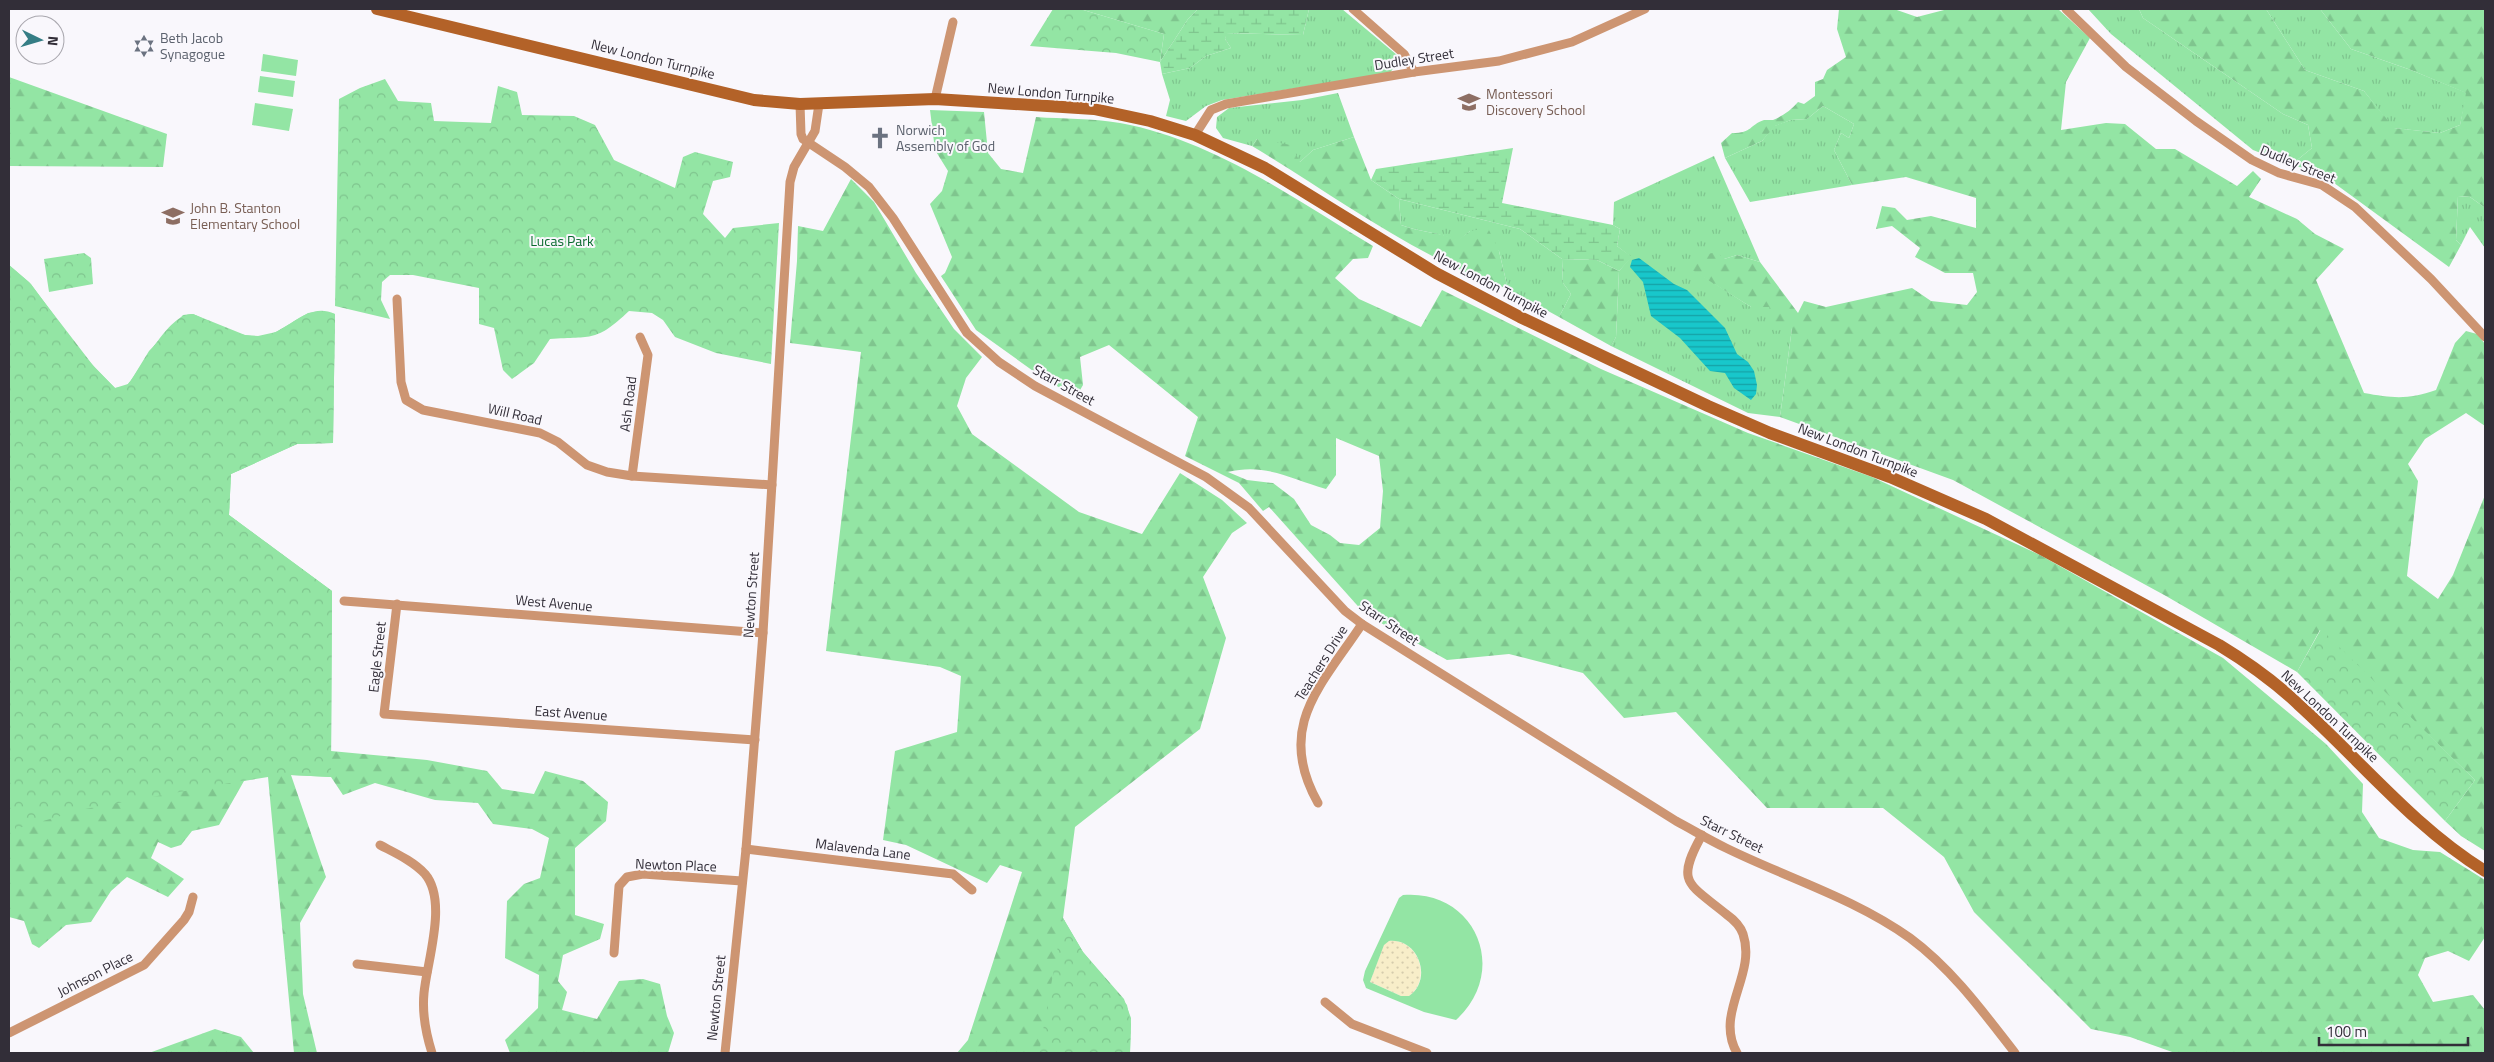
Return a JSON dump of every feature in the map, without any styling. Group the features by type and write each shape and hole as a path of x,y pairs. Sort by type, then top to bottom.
{"main road":[{"name":"New London Turnpike","path":"377,9 403,12 754,100 819,104 935,99 1094,110 1150,121 1195,135 1265,168 1436,273 1512,314 1770,433 1890,477 1978,515 2219,645 2253,666 2298,703 2413,816 2485,871"}],"street":[{"path":"1353,9 1404,54 1414,72"},
{"name":"Dudley Street","path":"1195,135 1211,110 1226,104 1414,72 1498,61 1572,42 1645,9"},
{"name":"Dudley Street","path":"2066,9 2126,67 2196,122 2252,160 2279,173 2322,185 2355,207 2431,278 2485,337"},
{"path":"935,99 953,22"},
{"path":"800,104 801,134 809,143 816,128 819,104"},
{"name":"Newton Street","path":"724,1053 746,848 755,740 790,182 794,167 809,143"},
{"name":"Starr Street","path":"809,143 857,176 879,198 967,333 999,362 1035,386 1206,478 1249,508 1345,611 1362,624 1598,773 1702,835 1727,849 1842,899 1872,914 1911,939 1959,983 2015,1053"},
{"name":"Will Road","path":"397,299 401,382 406,400 423,410 540,432 558,442 587,465 607,472 632,476 772,485"},
{"name":"Ash Road","path":"632,476 648,355 640,337"},
{"name":"West Avenue","path":"344,602 397,604 763,633"},
{"name":"Eagle Street","path":"384,714 397,604"},
{"name":"Teachers Drive","path":"1318,803 1306,780 1302,767 1300,747 1302,725 1311,701 1362,624"},
{"name":"East Avenue","path":"384,714 755,740"},
{"path":"1702,835 1687,865 1687,879 1693,888 1734,921 1742,931 1746,945 1743,975 1731,1010 1731,1040 1736,1053"},
{"path":"380,845 407,860 425,875 429,881 435,917 427,972 424,1018 432,1053"},
{"name":"Malavenda Lane","path":"746,848 953,874 972,890"},
{"name":"Newton Place","path":"614,953 619,886 627,877 643,874 742,881"},
{"name":"Johnson Place","path":"9,1033 144,964 184,920 189,912 193,897"},
{"path":"357,964 427,972"},
{"path":"1325,1002 1352,1024 1427,1053"}],"green space":[{"path":"1053,9 1080,9 1164,34 1160,62 1116,53 1030,46"},
{"path":"1080,9 1197,10 1188,19 1160,62 1164,34"},
{"path":"1309,9 1342,9 1397,55 1398,61 1390,73 1222,100 1206,106 1186,121 1166,116 1170,100 1162,74 1190,68 1206,56 1231,48 1225,39 1226,33 1303,35"},
{"path":"1309,9 1303,35 1227,33 1225,39 1231,48 1206,56 1190,68 1162,74 1160,62 1188,19 1197,10"},
{"path":"1839,9 1894,9 1917,17 1948,9 2058,9 2090,38 2066,82 2061,130 2106,123 2125,124 2156,149 2175,149 2237,186 2253,171 2261,179 2249,197 2297,219 2315,234 2344,249 2316,280 2364,393 2408,397 2436,390 2455,343 2466,331 2477,334 2485,344 2485,426 2466,413 2425,439 2408,464 2418,481 2407,576 2438,599 2453,575 2485,495 2485,851 2461,836 2445,821 2475,780 2320,630 2297,672 2166,596 1953,480 1780,417 1792,328 1775,331 1769,307 1751,307 1692,270 1693,257 1717,252 1724,259 1737,255 1760,262 1798,313 1804,301 1826,307 1912,288 1931,301 1967,305 1977,292 1973,273 1945,273 1915,257 1920,248 1892,226 1876,229 1882,206 1895,208 1907,220 1931,216 1976,228 1976,198 1906,177 1852,185 1834,150 1841,133 1849,138 1854,124 1823,106 1807,119 1791,120 1775,126 1762,141 1725,158 1721,143 1732,133 1744,132 1764,120 1773,120 1793,108 1798,102 1804,104 1815,96 1815,82 1823,79 1827,70 1846,57 1837,29"},
{"path":"2088,9 2139,9 2143,18 2283,114 2308,125 2312,148 2291,165 2253,150 2111,34"},
{"path":"2139,9 2266,9 2305,70 2364,91 2394,128 2440,133 2460,125 2466,93 2411,70 2351,49 2320,9 2485,9 2485,205 2484,207 2470,197 2458,196 2456,240 2461,245 2449,267 2319,172 2291,165 2312,148 2308,125 2283,114 2143,18"},
{"path":"2266,9 2320,9 2351,49 2411,70 2467,93 2460,125 2440,133 2393,128 2364,91 2305,70"},
{"path":"263,54 298,60 296,76 261,71"},
{"path":"260,76 295,81 293,97 258,92"},
{"path":"9,77 167,134 163,167 9,166"},
{"name":"Lucas Park","path":"385,79 398,101 431,103 434,121 491,123 498,86 517,92 522,115 574,116 595,125 614,160 675,188 683,157 695,152 733,162 730,177 713,181 703,214 725,238 733,228 779,223 771,364 716,353 675,337 663,320 652,313 629,311 609,328 593,336 550,339 534,363 512,379 503,370 494,328 479,324 479,288 413,275 390,275 382,282 381,300 390,319 335,306 339,99 360,88"},
{"path":"1338,93 1354,137 1313,150 1300,162 1257,139 1252,146 1223,138 1216,128 1217,117 1229,108 1302,100"},
{"path":"255,103 293,109 289,131 252,125"},
{"path":"1823,106 1854,124 1849,138 1841,133 1834,150 1852,185 1750,202 1725,158 1762,141 1774,126 1791,120 1807,119"},
{"path":"930,110 984,112 988,153 1001,169 1023,173 1036,117 1109,121 1154,131 1188,143 1220,157 1282,190 1373,246 1368,258 1353,259 1335,278 1359,299 1421,327 1442,290 1601,369 1748,433 1872,477 2040,555 2223,658 2326,744 2363,784 2362,812 2379,838 2413,850 2440,852 2485,880 2485,937 2469,961 2448,951 2425,958 2418,975 2433,1002 2473,995 2485,1010 2485,1053 2175,1053 2130,1037 2091,1029 1974,912 1944,857 1883,808 1767,808 1676,712 1624,718 1583,673 1509,654 1447,660 1365,614 1269,507 1263,511 1239,483 1185,456 1198,417 1109,345 1080,357 1083,385 1076,397 1043,378 976,330 941,276 945,273 952,257 930,204 942,191 948,171 935,150","holes":["1336,438 1379,456 1383,491 1380,528 1359,545 1340,543 1330,535 1311,525 1294,499 1273,483 1247,480 1228,472 1254,469 1278,473 1326,489 1336,475"]},
{"path":"1354,137 1371,180 1399,199 1401,225 1458,240 1470,231 1488,228 1499,251 1508,289 1474,276 1408,243 1252,146 1257,139 1291,145 1300,162 1313,150"},
{"path":"1513,148 1502,203 1613,225 1620,229 1617,246 1632,257 1619,271 1597,260 1562,259 1520,229 1399,199 1371,180 1376,169"},
{"path":"1714,156 1760,262 1737,255 1692,269 1751,307 1769,307 1792,328 1780,417 1748,413 1611,346 1616,337 1619,271 1631,257 1617,246 1620,229 1613,225 1614,202"},
{"path":"851,179 874,202 916,273 954,329 982,357 966,378 957,406 972,434 1079,512 1142,534 1180,473 1222,500 1247,523 1232,533 1203,577 1226,638 1200,729 1075,827 1063,918 1083,952 1124,999 1131,1018 1130,1053 957,1053 968,1040 1022,872 1000,865 987,883 906,845 883,840 895,751 957,732 961,676 940,667 826,651 861,352 790,343 798,226 823,231"},
{"path":"2458,196 2470,197 2484,207 2485,205 2485,248 2470,227 2461,245 2456,240"},
{"path":"1399,199 1520,229 1562,259 1563,283 1571,294 1559,317 1508,289 1499,251 1470,231 1458,241 1401,225"},
{"path":"84,253 91,258 93,284 49,292 44,259"},
{"path":"1562,259 1597,260 1619,271 1616,337 1611,346 1559,317 1571,294 1563,283"},
{"path":"9,265 29,282 95,368 115,388 125,387 130,382 149,351 183,315 193,314 245,335 258,336 276,332 308,313 321,311 335,314 333,443 297,444 231,474 229,515 332,591 331,751 427,760 487,771 502,789 534,794 545,771 583,781 608,802 606,821 575,848 575,915 604,924 600,939 563,955 558,981 567,992 562,1010 597,1019 619,981 643,979 660,984 667,1016 674,1033 668,1053 510,1053 505,1040 538,1008 539,975 505,958 507,901 524,884 540,878 549,838 532,829 493,824 478,803 435,800 375,783 343,795 331,777 291,775 326,877 300,923 303,994 317,1053 294,1053 268,777 244,781 219,825 192,831 181,845 171,848 158,842 151,858 184,879 168,897 127,877 111,891 91,922 66,925 39,948 32,944 24,921 9,917"},
{"path":"9,265 31,284 83,355 115,388 128,384 166,331 184,316 193,314 229,330 248,336 258,336 275,332 316,311 335,314 333,443 297,444 231,474 229,515 332,591 331,777 268,776 85,809 15,829 9,735"},
{"path":"2321,629 2475,780 2445,821 2297,672"},
{"path":"1403,895 1428,897 1450,905 1466,919 1477,937 1482,957 1481,979 1472,1000 1456,1020 1424,1012 1366,988 1363,980 1365,971 1399,898","holes":["1389,941 1399,942 1408,946 1415,953 1421,971 1416,989 1409,996 1401,996 1370,982 1384,945"]},
{"path":"1063,918 1083,952 1127,1005 1131,1024 1130,1053 1039,1053"},
{"path":"215,1029 241,1037 254,1053 149,1053"}],"sand":[{"path":"1389,941 1399,942 1408,946 1415,953 1419,961 1420,980 1416,989 1409,996 1401,996 1370,982 1384,944"}],"water":[{"path":"1639,258 1674,284 1687,290 1725,328 1737,354 1748,362 1754,371 1757,385 1756,394 1751,400 1734,388 1725,373 1710,371 1680,338 1651,316 1643,282 1630,267 1632,260"}],"place":[{"name":"Beth Jacob Synagogue","path":"144,46"},
{"name":"Montessori Discovery School","path":"1469,102"},
{"name":"Norwich Assembly of God","path":"880,138"},
{"name":"John B. Stanton Elementary School","path":"173,216"}]}
